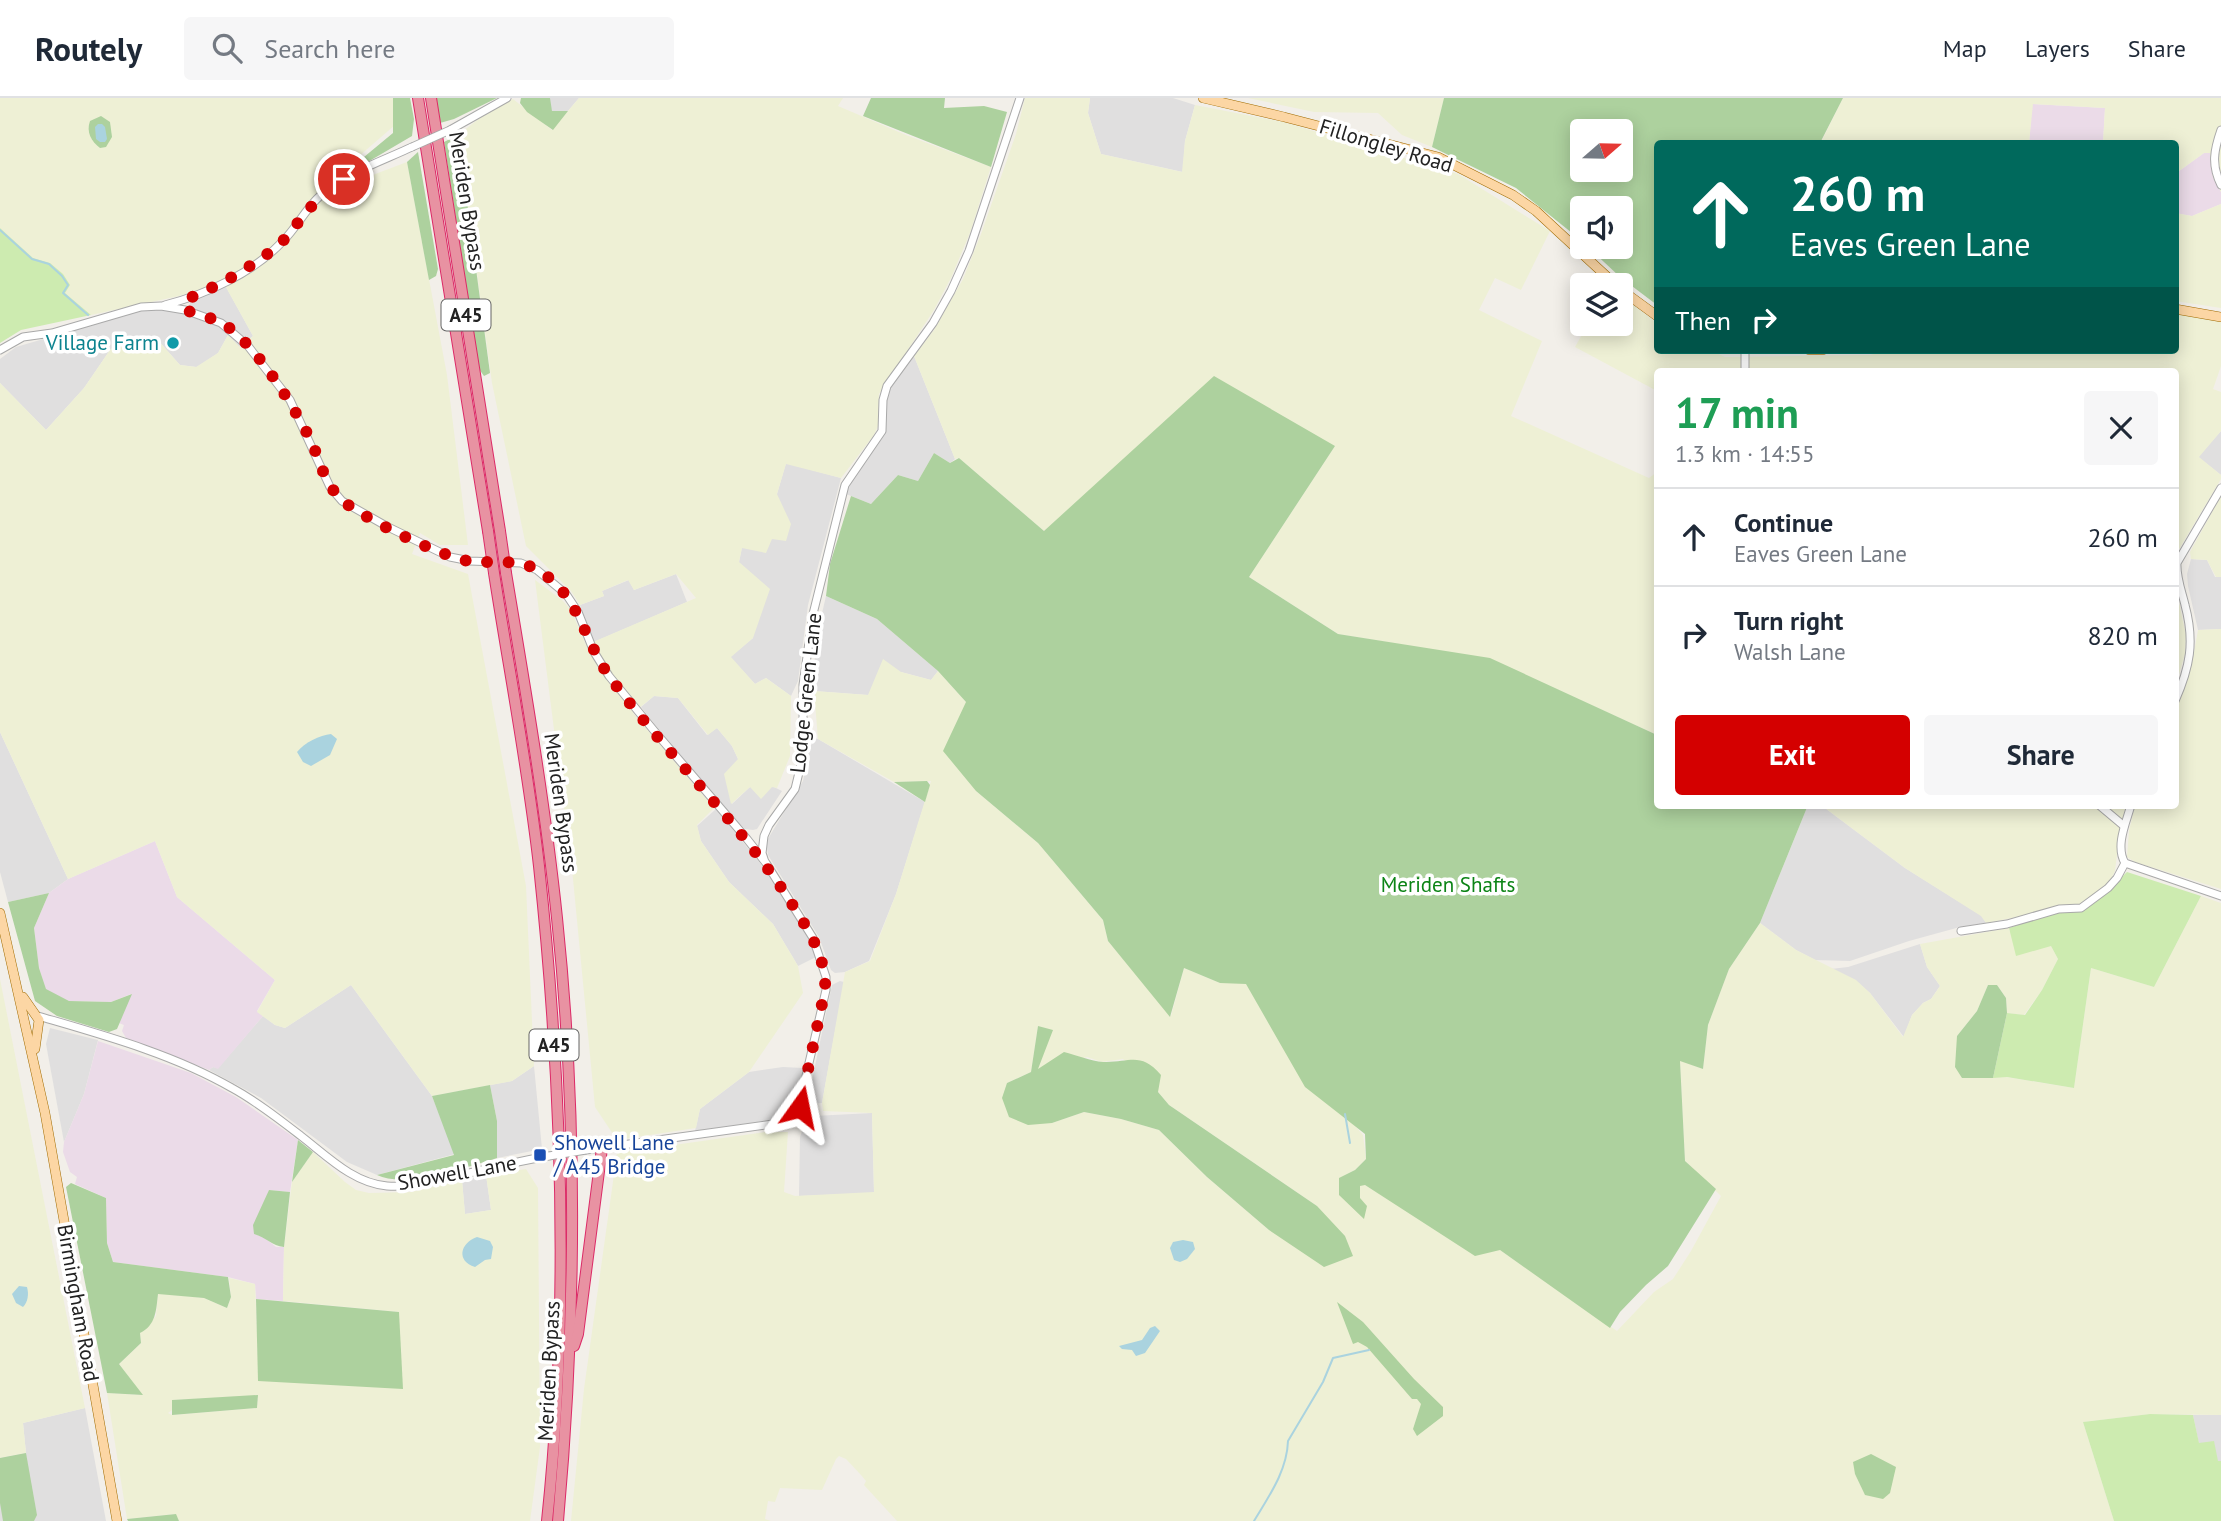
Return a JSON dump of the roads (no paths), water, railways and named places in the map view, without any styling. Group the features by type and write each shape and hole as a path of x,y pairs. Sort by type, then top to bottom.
{"highway":[{"name":"Meriden Bypass","path":"418,98 494,531 506,573 545,820 557,919 570,1100 572,1209 570,1358 558,1521"},
{"name":"Meriden Bypass","path":"431,98 494,531 494,573 539,864 556,1080 559,1189 558,1370 547,1521"},
{"path":"570,1358 578,1334 602,1148"}],"main road":[{"name":"Fillongley Road","path":"1203,98 1438,157 1513,195 1536,211 1603,273"},
{"path":"1633,298 1654,314"},
{"path":"2179,310 2221,317"},
{"path":"0,913 10,958 24,1000 37,1021"},
{"name":"Birmingham Road","path":"10,958 38,1086 117,1521"},
{"path":"25,1023 28,1016 37,1021"},
{"name":"Birmingham Road","path":"37,1021 35,1043 38,1086"}],"street":[{"path":"0,350 23,337 52,333 141,307 161,306 188,299 224,282 282,242 320,196 344,179 450,130 507,98"},
{"name":"Lodge Green Lane","path":"764,836 795,789 803,756 803,685 813,614 845,485 882,431 883,400 887,386 933,323 951,291 969,251 1020,98"},
{"path":"2221,130 2214,159 2214,169 2221,185"},
{"path":"185,310 188,299"},
{"name":"Showell Lane","path":"37,1021 54,1021 201,1071 267,1111 359,1178 379,1184 402,1186 549,1156 774,1124 799,1110 822,1006 826,977 813,938 766,863 609,676 594,652 578,612 566,594 537,570 520,563 470,561 450,557 342,501 330,487 290,400 248,346 221,323 185,310 161,306"},
{"path":"2179,560 2221,488"},
{"path":"2179,581 2187,612 2191,649 2189,667 2179,691"},
{"path":"2104,809 2124,826"},
{"path":"1961,931 2007,924 2059,909 2081,908 2108,888 2125,863 2121,850 2130,809"},
{"path":"747,839 764,836 762,853 766,863"},
{"path":"2125,863 2221,896"}],"water":[{"path":"98,124 105,127 105,142 96,139 95,127"},
{"path":"331,734 337,739 330,755 311,766 303,762 297,752 300,749 312,740"},
{"path":"477,1237 490,1241 493,1247 491,1259 475,1267 465,1261 462,1252 467,1243"},
{"path":"1173,1242 1193,1242 1195,1249 1187,1259 1180,1262 1174,1260 1170,1248"},
{"path":"19,1286 27,1287 28,1290 23,1307 16,1303 12,1294"},
{"path":"1155,1326 1160,1331 1145,1353 1136,1356 1132,1350 1119,1346 1142,1340 1150,1328"}],"waterway":[{"path":"0,230 32,259 49,264 62,276 68,285 63,293 88,315"},
{"path":"1345,1114 1350,1143"},
{"path":"1254,1521 1281,1473 1288,1441 1323,1382 1333,1358 1369,1350"}],"place":[{"name":"Village Farm","path":"173,343"},
{"name":"Showell Lane / A45 Bridge","path":"540,1155"}],"park label":[{"name":"Meriden Shafts","path":"1448,885"}]}
